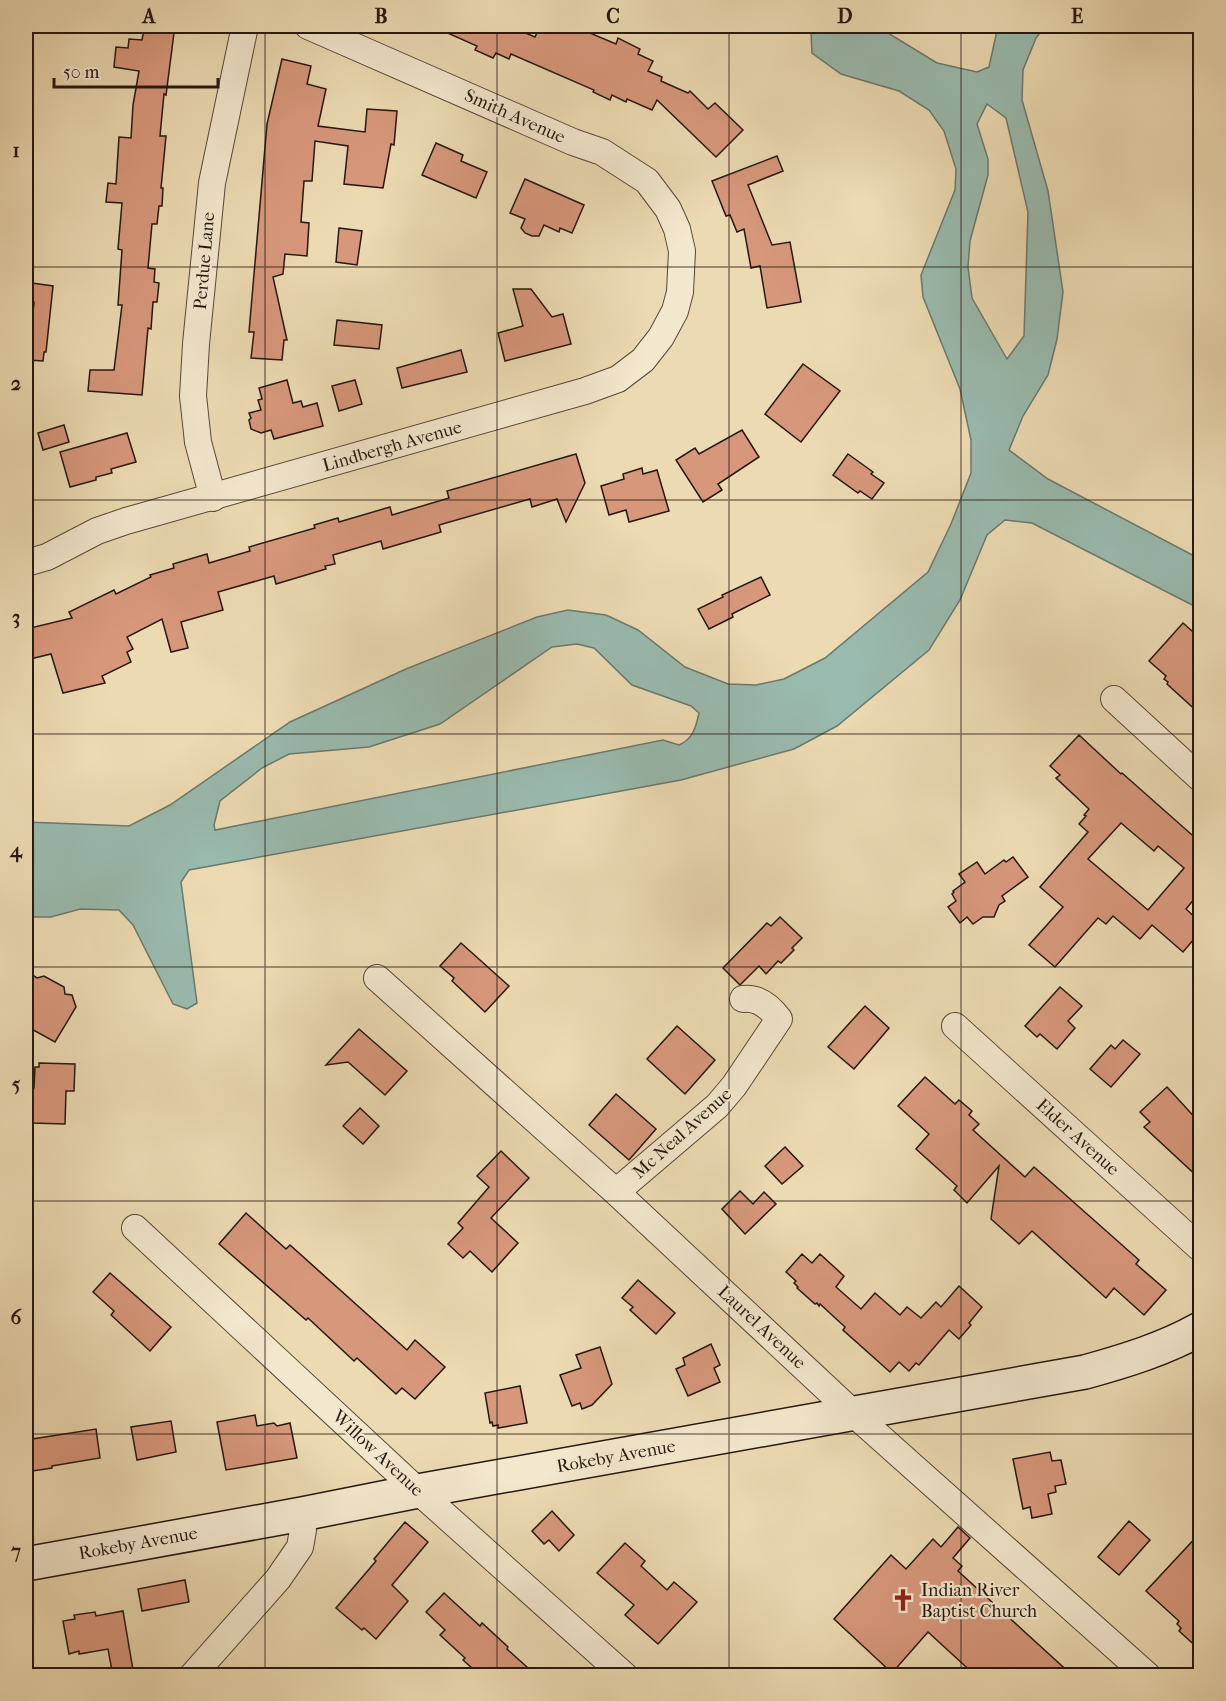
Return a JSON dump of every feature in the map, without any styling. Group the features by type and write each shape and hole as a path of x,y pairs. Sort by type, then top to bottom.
{"street":[{"name":"Perdue Lane","path":"213,498 198,442 193,396 196,344 212,183 245,26"},
{"name":"Smith Avenue","path":"308,26 573,142 602,152 646,182 654,191 668,209 682,251"},
{"name":"Lindbergh Avenue","path":"26,563 47,557 97,531 126,521 213,498 618,379 643,360 662,337 675,311 680,292 682,251"},
{"path":"1114,699 1200,778"},
{"name":"Laurel Avenue","path":"377,978 616,1192 854,1414 1148,1676"},
{"name":"Mc Neal Avenue","path":"616,1192 717,1106 734,1086 779,1019 771,1008 752,998 743,999"},
{"name":"Elder Avenue","path":"955,1026 1200,1248"},
{"name":"Willow Avenue","path":"135,1228 418,1491 625,1676"},
{"name":"Rokeby Avenue","path":"26,1564 418,1491 1085,1372 1126,1361 1182,1339 1200,1329"},
{"path":"192,1676 284,1571 300,1547 303,1530 302,1514"}],"water":[{"path":"998,26 1045,26 1036,38 1023,70 1022,100 1048,191 1063,292 1057,339 1048,375 1023,416 1009,450 1048,479 1200,559 1200,609 1032,523 1005,520 987,535 960,600 929,650 837,726 794,749 681,780 189,870 181,882 197,1003 187,1009 173,1004 133,925 119,910 80,909 51,917 26,917 26,822 129,826 170,805 290,722 406,669 537,617 568,610 606,615 638,630 685,667 728,684 756,685 784,679 825,658 928,572 951,524 971,473 971,440 960,389 923,297 921,275 955,190 956,169 944,131 929,110 899,91 841,74 812,53 811,32 836,29 888,33 937,63 977,72 989,67","holes":["987,104 1006,118 1028,212 1024,336 1007,359 972,298 968,267 970,241 988,175 988,159 977,124","577,644 594,648 632,685 691,706 699,713 691,736 679,745 663,740 215,830 214,825 220,801 262,768 289,754 369,747 440,724 552,647"]}],"building":[{"path":"432,26 509,26 535,37 540,26 588,26 585,31 616,44 618,38 640,49 638,54 653,61 648,71 662,77 661,81 688,93 690,91 708,109 715,103 743,130 716,157 657,100 652,110 612,95 610,100 593,92 594,90 511,54 509,59 496,53 493,58 475,50 477,46"},
{"path":"144,29 174,33 160,136 166,136 161,188 163,188 162,206 159,206 157,224 152,224 148,268 155,269 154,282 159,283 157,302 153,302 151,329 148,328 142,395 88,391 90,370 114,370 122,305 118,305 122,250 118,249 122,203 106,202 108,183 116,184 119,137 131,138 133,105 139,71 114,67 116,47 128,48 129,39 142,40"},
{"path":"282,59 311,66 307,84 326,89 318,126 365,132 367,109 397,111 394,145 391,144 383,188 344,184 348,146 315,141 312,181 304,181 301,222 309,223 307,256 285,254 283,274 273,277 287,340 284,340 282,360 251,358 254,332 249,332 267,124"},
{"path":"436,143 463,155 461,161 487,172 476,198 422,175"},
{"path":"777,156 783,171 748,185 772,245 790,242 801,302 767,308 760,266 751,268 744,229 737,232 730,215 726,216 712,181"},
{"path":"525,179 584,205 572,233 560,228 559,232 544,225 539,236 525,233 521,228 525,219 510,213"},
{"path":"339,228 362,231 357,265 336,262"},
{"path":"32,283 53,286 43,361 28,360 34,302 30,301"},
{"path":"513,289 531,289 552,317 563,314 571,344 505,361 498,333 523,326"},
{"path":"337,320 382,325 379,349 334,345"},
{"path":"461,350 467,372 402,388 397,368"},
{"path":"803,364 840,391 801,442 765,414"},
{"path":"287,380 293,403 301,401 303,407 317,403 323,426 274,439 271,430 261,433 251,429 249,413 261,410 258,400 262,399 259,388"},
{"path":"355,380 362,404 339,411 332,386"},
{"path":"64,425 69,442 43,450 38,433"},
{"path":"742,430 759,457 718,484 722,490 703,502 676,460 695,448 699,454"},
{"path":"127,433 136,462 111,469 112,473 96,477 96,480 70,487 60,452"},
{"path":"576,454 585,483 566,522 557,499 532,507 530,499 439,525 441,532 383,549 381,541 333,555 335,564 325,566 326,569 276,584 274,576 218,592 223,610 181,622 188,648 171,652 162,619 127,637 133,649 127,652 131,662 102,676 105,683 63,693 51,654 26,660 26,629 72,618 69,612 114,590 116,594 151,577 150,575 174,568 173,564 207,554 209,563 250,551 249,547 315,528 314,525 338,518 339,522 390,507 392,515 449,498 447,491"},
{"path":"848,454 884,483 872,499 860,491 858,493 833,475"},
{"path":"642,468 643,474 657,470 669,511 629,522 626,510 609,515 601,486 624,479 623,474"},
{"path":"761,577 770,595 732,614 733,617 709,629 698,609"},
{"path":"1183,623 1200,638 1200,714 1167,684 1168,682 1164,679 1166,676 1149,661"},
{"path":"1079,735 1200,842 1200,892 1186,909 1200,922 1200,932 1183,952 1152,925 1140,939 1113,916 1106,924 1098,918 1055,967 1029,945 1063,907 1040,887 1088,832 1079,824 1089,809 1056,778 1060,775 1050,766","holes":["1121,823 1154,851 1158,846 1184,868 1148,910 1088,859"]},
{"path":"1013,857 1028,877 1002,896 1005,901 999,905 994,917 983,917 973,924 967,917 960,923 948,907 956,901 952,894 953,891 965,882 959,874 977,862 985,874 1004,860 1006,862"},
{"path":"780,917 802,938 781,963 778,961 766,974 759,966 740,985 723,968 767,923 771,926"},
{"path":"461,943 509,986 485,1012 452,981 454,978 440,966"},
{"path":"26,971 37,978 44,976 64,987 65,994 72,995 76,1007 55,1042 26,1026"},
{"path":"1060,987 1082,1006 1068,1021 1075,1028 1057,1049 1040,1034 1037,1037 1025,1026"},
{"path":"865,1006 889,1028 854,1069 828,1047"},
{"path":"677,1026 715,1060 685,1094 647,1059"},
{"path":"359,1029 407,1071 385,1095 348,1062 326,1065"},
{"path":"1123,1040 1140,1054 1111,1087 1090,1069 1111,1045 1115,1049"},
{"path":"39,1063 75,1064 74,1091 66,1091 65,1124 31,1123 32,1088 34,1088 35,1067 39,1067"},
{"path":"925,1077 955,1104 959,1100 972,1111 969,1115 979,1124 973,1130 1025,1177 1034,1167 1139,1260 1136,1264 1166,1290 1144,1315 1114,1288 1106,1298 1032,1231 1019,1244 991,1219 999,1166 967,1203 954,1190 957,1186 916,1149 929,1134 898,1106"},
{"path":"1167,1087 1200,1123 1200,1179 1144,1127 1150,1122 1140,1112"},
{"path":"616,1094 656,1129 629,1160 589,1125"},
{"path":"360,1108 379,1126 363,1144 343,1126"},
{"path":"785,1147 803,1166 782,1184 765,1166"},
{"path":"501,1151 529,1178 491,1218 518,1243 492,1272 470,1251 463,1258 448,1244 463,1228 458,1223 489,1187 477,1176"},
{"path":"740,1191 753,1204 764,1192 776,1204 745,1234 722,1209"},
{"path":"246,1213 286,1249 290,1245 407,1350 415,1340 445,1367 415,1399 402,1388 396,1394 357,1358 354,1361 308,1318 306,1320 219,1244"},
{"path":"802,1254 812,1263 820,1254 844,1276 836,1287 861,1309 875,1293 900,1315 907,1307 921,1318 936,1302 941,1307 959,1286 982,1307 959,1339 949,1330 919,1365 916,1363 909,1371 899,1362 890,1372 843,1330 845,1327 820,1304 819,1306 815,1304 797,1288 794,1283 796,1281 786,1272"},
{"path":"110,1273 171,1327 150,1351 111,1315 114,1311 93,1292"},
{"path":"638,1280 675,1313 656,1334 630,1310 633,1307 622,1298"},
{"path":"711,1344 720,1365 714,1368 720,1382 688,1396 676,1369 685,1365 683,1358"},
{"path":"600,1347 612,1384 592,1405 582,1409 580,1403 572,1406 560,1375 581,1368 576,1355"},
{"path":"520,1386 527,1423 498,1428 498,1425 493,1426 492,1422 490,1423 485,1393"},
{"path":"255,1415 257,1426 274,1423 277,1426 290,1423 297,1458 226,1470 217,1422"},
{"path":"171,1421 176,1452 137,1460 131,1427"},
{"path":"96,1429 100,1458 26,1472 26,1440"},
{"path":"1050,1452 1052,1461 1061,1460 1066,1484 1055,1486 1056,1492 1048,1494 1052,1514 1032,1518 1030,1507 1023,1509 1013,1459"},
{"path":"552,1511 574,1535 559,1551 549,1540 544,1544 532,1531"},
{"path":"1129,1521 1150,1540 1119,1575 1098,1557"},
{"path":"405,1522 428,1542 392,1585 408,1601 376,1639 336,1608"},
{"name":"Indian River Baptist Church","path":"958,1527 970,1538 953,1558 962,1566 958,1571 1073,1676 976,1676 928,1632 892,1673 834,1619 891,1555 906,1569 933,1539 941,1547"},
{"path":"1200,1533 1200,1650 1179,1631 1181,1628 1177,1624 1179,1621 1146,1591"},
{"path":"625,1543 645,1561 641,1566 667,1590 674,1582 697,1602 658,1644 625,1615 634,1605 597,1573"},
{"path":"185,1580 189,1602 142,1611 138,1589"},
{"path":"444,1593 480,1626 482,1623 537,1676 481,1676 463,1660 465,1658 440,1635 445,1630 426,1612"},
{"path":"123,1611 134,1676 113,1676 108,1649 69,1654 63,1621 75,1619 74,1615 95,1612 96,1616"}],"place":[{"name":"Indian River Baptist Church","path":"903,1600"}]}
